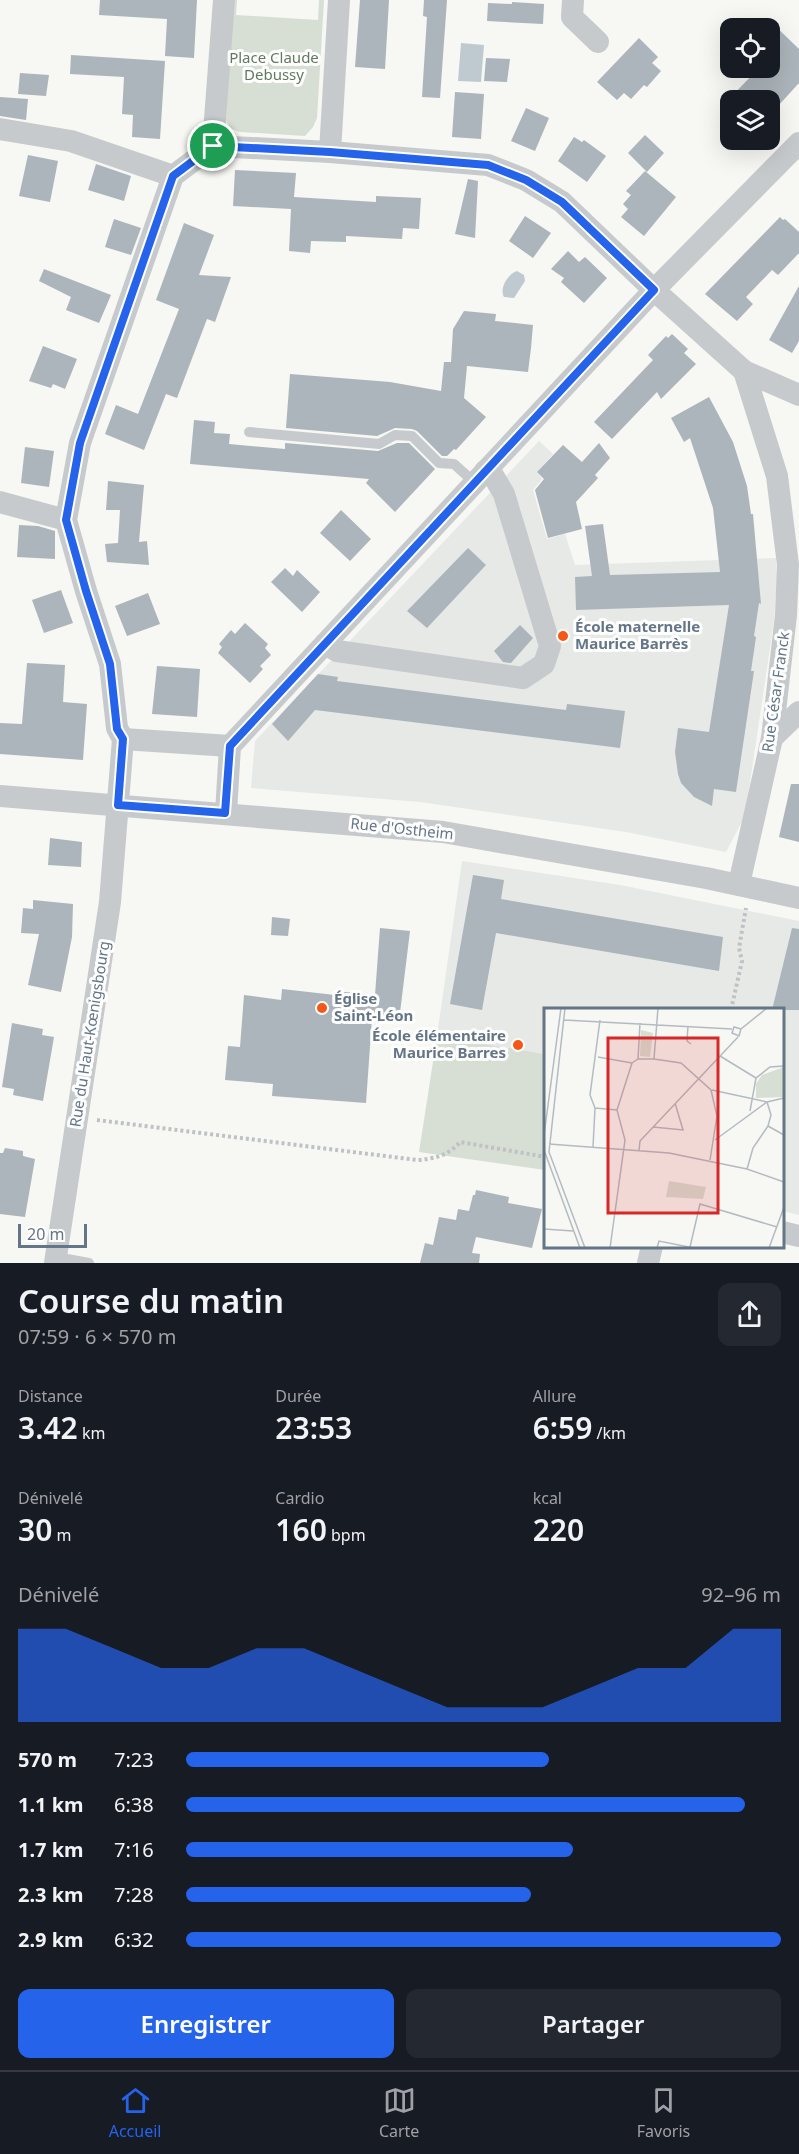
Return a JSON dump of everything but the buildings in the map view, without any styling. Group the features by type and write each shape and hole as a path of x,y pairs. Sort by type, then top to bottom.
{"street":[{"path":"213,146 224,0"},
{"path":"330,152 339,0"},
{"path":"573,0 572,17 598,42"},
{"path":"0,129 71,141 173,176"},
{"path":"225,813 230,746 654,290 799,142"},
{"path":"230,746 123,739 117,729 110,664 66,520 80,443 173,176 213,146 330,152 488,165 526,180 562,202 654,290 744,371 799,395"},
{"name":"Rue César Franck","path":"744,371 777,476 788,565 786,615 772,738 744,886"},
{"path":"325,644 337,651 523,678 544,664 550,646 504,494 494,477 480,477"},
{"path":"0,502 66,520"},
{"path":"772,738 799,712"},
{"name":"Rue du Haut-Kœnigsbourg","path":"56,1260 110,902 123,739"},
{"name":"Rue d'Ostheim","path":"0,795 443,831 799,898"},
{"path":"784,1232 799,1236"},
{"path":"648,1263 652,1248"}],"lane":[{"path":"249,432 379,444 395,435 412,436 439,463 454,464 480,477"},
{"path":"56,1260 88,1263"}],"path":[{"path":"731,1008 742,961 739,948 744,886"},
{"path":"77,1118 417,1160 433,1159 453,1150 460,1142 544,1157"}],"shaded area":[{"path":"461,43 484,45 481,82 458,81"},
{"path":"517,271 524,275 525,281 514,298 504,297 505,282"},
{"name":"École maternelle Maurice Barrès","path":"539,441 553,454 537,472 542,479 533,490 547,539 565,534 575,565 776,558 774,621 745,816 726,852 626,832 420,802 251,788 255,741"},
{"name":"École élémentaire Maurice Barres","path":"462,861 620,885 799,921 799,1215 784,1211 784,1008 544,1008 544,1054 437,1036"}],"green space":[{"name":"Place Claude Debussy","path":"231,0 237,0 236,15 318,20 319,0 324,0 317,118 305,136 240,132 230,128 226,120"},
{"path":"437,1036 544,1054 544,1170 419,1152"}],"place":[{"name":"École maternelle Maurice Barrès","path":"563,636"},
{"name":"Église Saint-Léon","path":"322,1008"},
{"name":"École élémentaire Maurice Barres","path":"518,1045"}],"route":[{"path":"213,146 330,152 488,165 526,180 562,202 654,290 230,746 225,813 118,805 123,739 117,729 110,664 66,520 80,443 173,176 213,146"}]}
